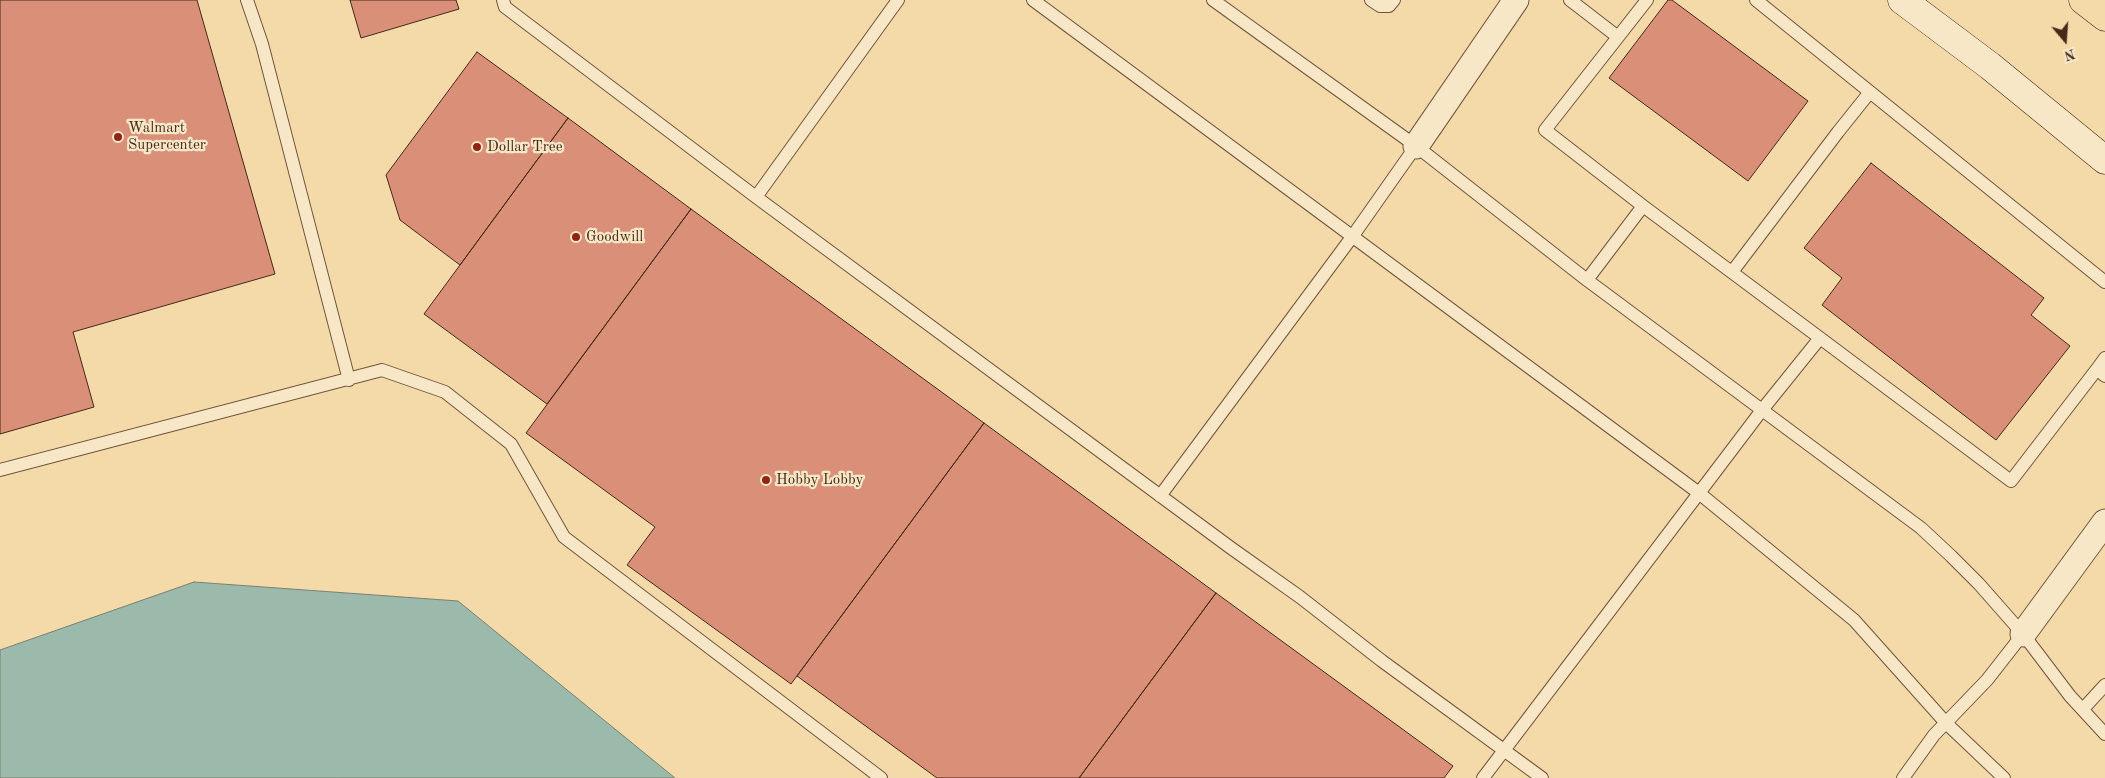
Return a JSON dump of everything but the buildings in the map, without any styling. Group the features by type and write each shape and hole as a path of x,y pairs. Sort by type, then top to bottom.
{"highway":[{"path":"2083,0 2105,17"}],"main road":[{"path":"1902,0 1990,66 2105,160"}],"street":[{"path":"1416,146 1516,0"},
{"path":"2023,634 2105,522"}],"lane":[{"path":"247,0 262,44 349,380"},
{"path":"503,0 505,7 756,197 1160,496 1300,597 1382,661 1542,778"},
{"path":"756,197 898,0"},
{"path":"1033,0 1700,493 1854,620 1946,723 2004,778"},
{"path":"1213,0 1227,4 1416,146 1587,280 1920,528 1979,584 2023,634 2105,734"},
{"path":"1371,0 1380,6 1389,6 1394,0"},
{"path":"1570,0 1618,37"},
{"path":"1647,0 1544,130 2011,481 2101,373 2105,358"},
{"path":"1756,0 2105,282"},
{"path":"1732,272 1870,92"},
{"path":"1160,496 1352,237 1416,146"},
{"path":"1587,280 1643,206"},
{"path":"1483,778 1762,410 1820,338"},
{"path":"0,470 382,370 445,392 511,444 564,537 881,778"},
{"path":"1903,778 1934,735 1987,680 2023,634"},
{"path":"2083,709 2105,685"}],"shaded area":[{"path":"194,582 458,601 675,778 0,778 0,650"}],"place":[{"name":"Walmart Supercenter","path":"118,137"},
{"name":"Dollar Tree","path":"477,147"},
{"name":"Goodwill","path":"576,237"},
{"name":"Hobby Lobby","path":"766,480"}]}
